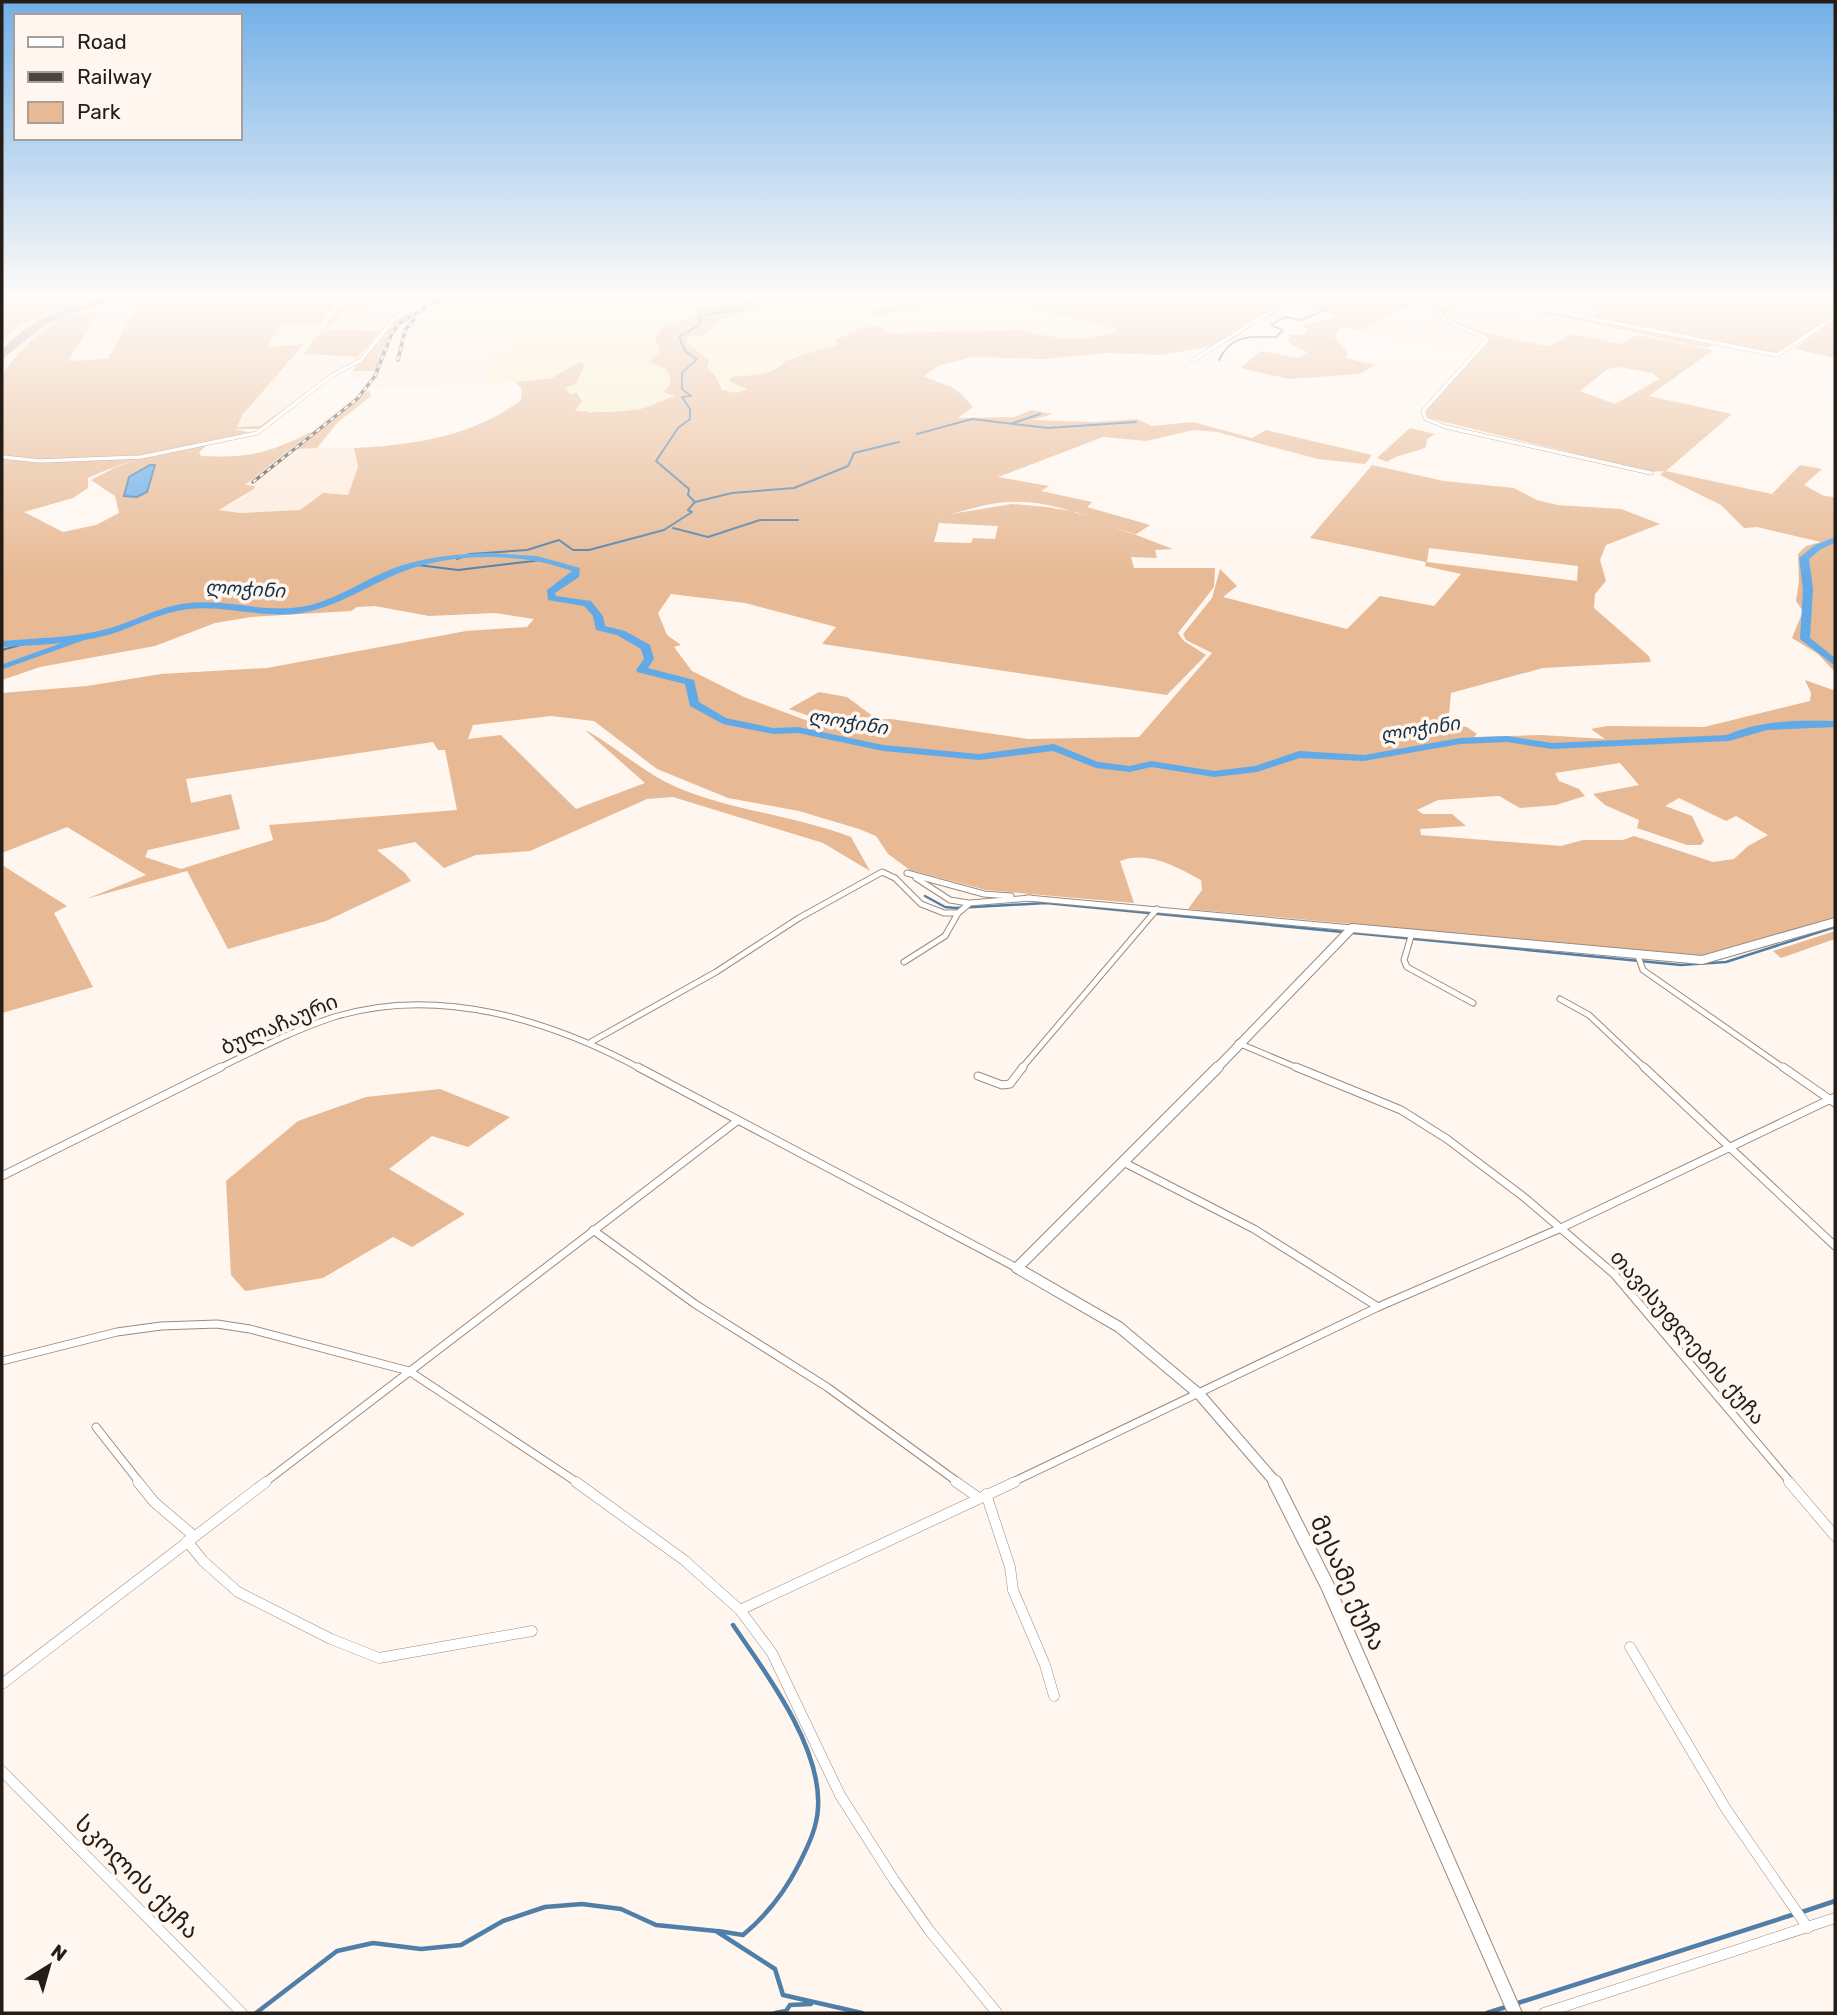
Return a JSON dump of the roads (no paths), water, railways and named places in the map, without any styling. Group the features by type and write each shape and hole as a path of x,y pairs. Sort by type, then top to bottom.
{"street":[{"path":"2,457 40,461 141,457 257,433 310,392"},
{"path":"1440,392 1423,411 1426,419 1446,427 1651,473"},
{"path":"591,1042 716,972 799,918 882,872 895,878 925,906 944,913 958,913 970,903"},
{"path":"1030,898 970,903 950,900 907,873 984,894 1157,909 1412,933 1684,960 1715,957 1835,922"},
{"path":"978,1076 1002,1085 1010,1084 1042,1041 1157,909"},
{"path":"904,962 950,933 956,925 958,913"},
{"path":"1017,1268 1125,1163 1352,928"},
{"path":"1412,933 1404,960 1407,967 1474,1003"},
{"path":"1638,956 1643,970 1834,1100"},
{"path":"1560,999 1589,1015 1835,1246"},
{"name":"ბულაჩაური","path":"2,1175 207,1074 336,1016 399,1006 454,1007 523,1019 591,1042 1017,1268"},
{"name":"თავისუფლების ქუჩა","path":"1238,1043 1401,1110 1490,1170 1561,1228 1614,1274 1657,1322 1835,1536"},
{"path":"740,1610 1200,1395 1378,1307 1561,1228 1834,1100"},
{"path":"2,1684 737,1121"},
{"path":"1125,1163 1201,1199 1317,1264 1378,1307"},
{"path":"593,1230 695,1304 827,1387 983,1496 1010,1567 1013,1590 1045,1665 1054,1696"},
{"name":"მესამე ქუჩა","path":"1017,1268 1119,1326 1200,1395 1273,1476 1302,1532 1515,2013"},
{"path":"2,1361 117,1332 162,1326 217,1324 250,1329 410,1371 614,1507 684,1560 740,1610 772,1653 840,1795 894,1881 929,1930 997,2013"},
{"path":"96,1427 154,1502 190,1539 202,1561 238,1592 331,1639 379,1658 532,1631"},
{"path":"1630,1647 1726,1809 1808,1928"},
{"name":"სკოლის ქუჩა","path":"2,1771 242,2013"},
{"path":"1544,2013 1835,1918"}],"water":[{"path":"155,465 147,492 137,497 124,496 129,477"}],"waterway":[{"path":"686,392 691,396 682,397 690,409 690,419 678,428 656,461 689,489 688,495 695,502"},
{"path":"1013,423 1040,414"},
{"path":"917,434 972,419 1048,428 1136,422"},
{"path":"695,502 732,493 794,488 848,466 854,453 899,442"},
{"path":"457,559 470,554 527,550 559,540 573,550 589,550 664,530 692,512 688,510 695,502"},
{"path":"673,528 708,537 760,520 798,520"},
{"name":"ლოჭინი","path":"1835,540 1818,547 1804,558 1808,589 1805,639 1835,663"},
{"name":"ლოჭინი","path":"2,644 103,633 167,610 189,606 300,610 338,598 417,564 439,559 513,556 559,563 577,570 576,575 550,592 551,598 587,603 598,616 600,628 621,633 646,647 649,659 641,670 690,682 694,704 723,721 773,731 798,730 883,748 979,757 1054,747 1096,765 1130,769 1151,764 1214,774 1257,769 1299,754 1364,758 1460,741 1507,739 1552,746 1729,738 1767,727 1835,724"},
{"path":"418,565 458,570 542,560"},
{"path":"2,667 91,635"},
{"name":"ლოჭინი","path":"2,650 38,640"},
{"path":"925,896 945,907 955,908 1046,903 1681,965 1726,962 1835,927"},
{"path":"718,1931 743,1935 775,1902 806,1850 814,1830 818,1808 817,1785 802,1736 775,1688 733,1625"},
{"path":"1802,1912 1835,1901"},
{"path":"256,2013 337,1951 373,1943 421,1949 461,1945 503,1921 545,1907 582,1904 621,1909 656,1925 716,1931 775,1969 783,1995 862,2013"},
{"path":"1515,2004 1795,1914"},
{"path":"775,2013 786,2011 790,2005 811,2004"},
{"path":"1487,2013 1506,2007"}],"railway":[{"path":"253,482 362,392"}]}
